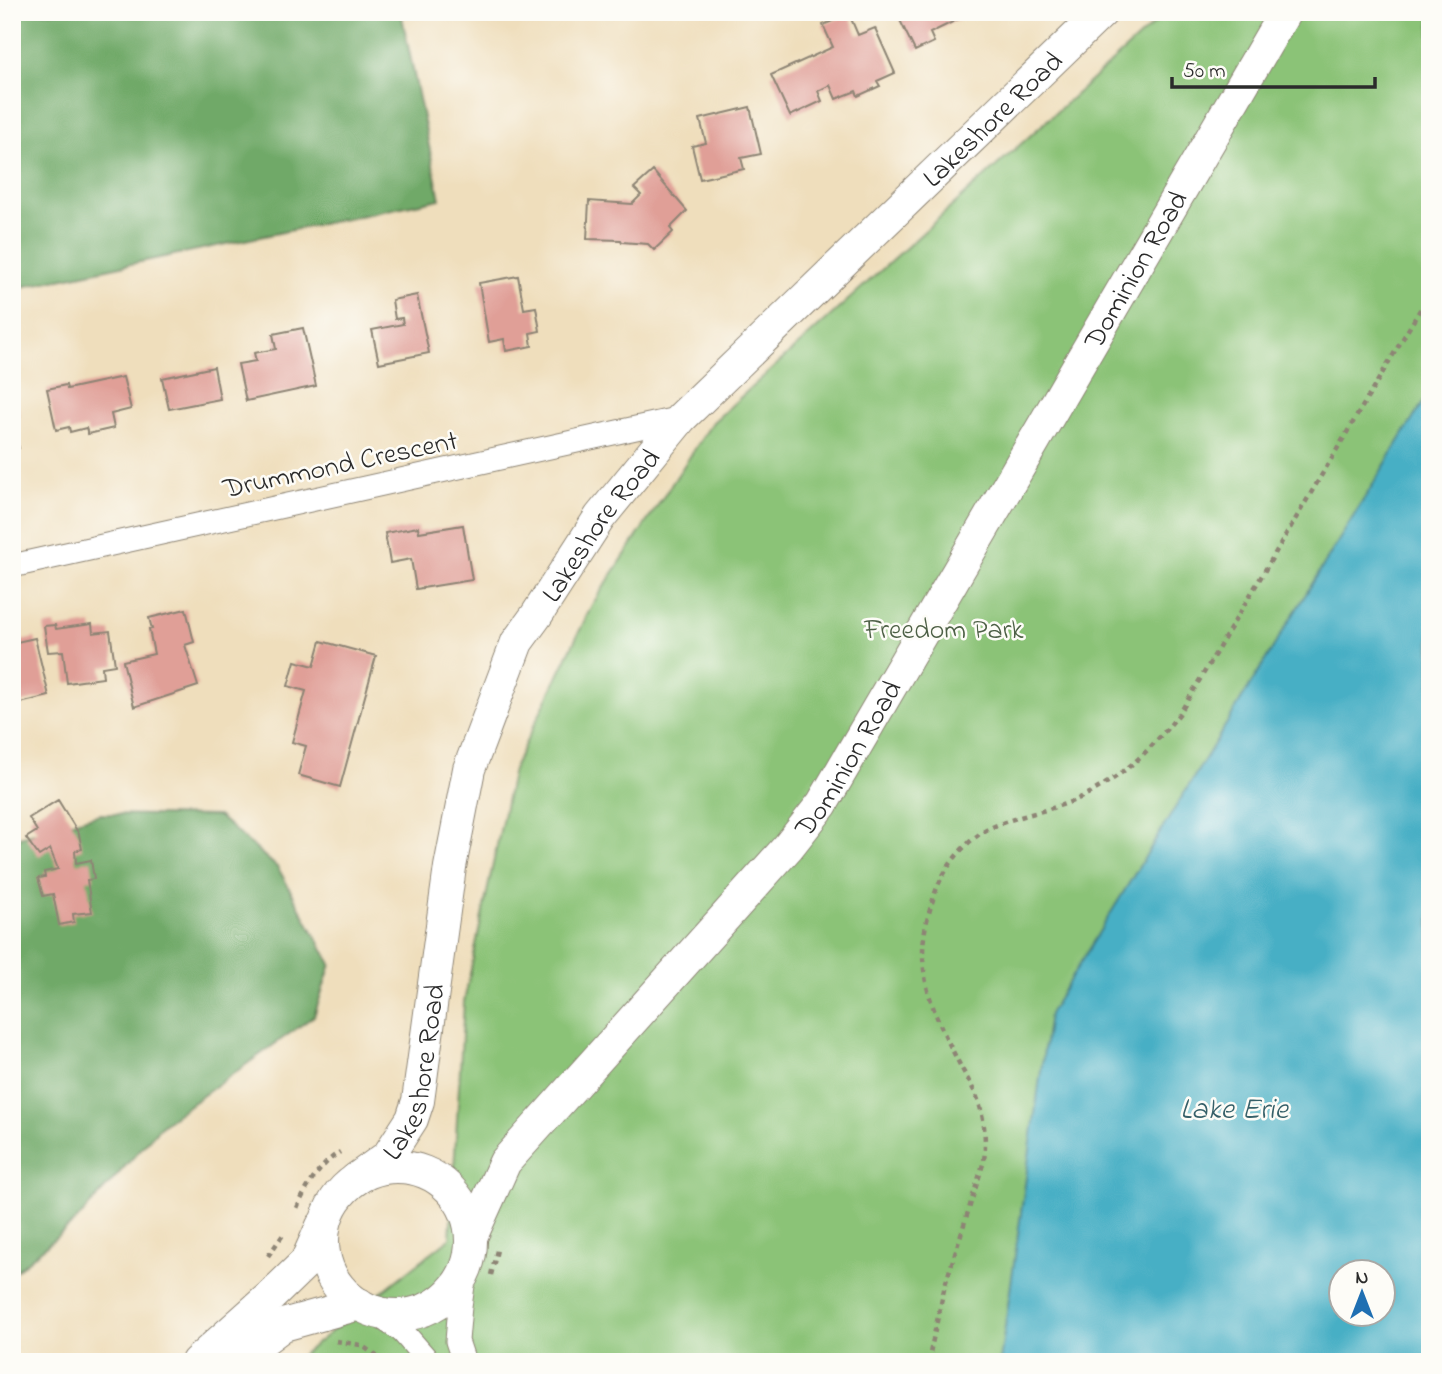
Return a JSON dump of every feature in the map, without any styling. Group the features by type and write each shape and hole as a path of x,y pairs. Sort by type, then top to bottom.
{"main road":[{"name":"Lakeshore Road","path":"356,1179 388,1156 412,1119 418,1101 450,867 469,769 517,642 600,517 681,418 1102,12"},
{"name":"Dominion Road","path":"485,1241 505,1162 788,847 822,804 1285,12"},
{"path":"197,1362 306,1262 330,1209 341,1192 356,1179 375,1170 396,1167 417,1170 437,1178 453,1192 485,1241 472,1248 477,1276 436,1304 416,1313 394,1315 366,1308 342,1290 330,1272 324,1252 324,1230 330,1209"},
{"path":"234,1362 283,1325 366,1308"}],"street":[{"name":"Drummond Crescent","path":"12,566 681,418"},
{"path":"464,1362 457,1341 460,1306 477,1276"},
{"path":"366,1308 401,1331 429,1362"}],"path":[{"path":"928,1362 945,1285 984,1161 986,1146 979,1103 936,1020 926,982 921,954 924,930 938,883 960,850 988,830 1081,797 1109,782 1135,763 1166,730 1180,713 1430,293"},
{"path":"295,1215 304,1192 330,1158 349,1146"},
{"path":"260,1266 290,1226"},
{"path":"477,1276 485,1241"},
{"path":"335,1341 361,1345 385,1362"}],"green space":[{"path":"12,12 401,12 440,199 12,289"},
{"name":"Freedom Park","path":"1167,12 1430,12 1430,482 1042,1362 293,1362 450,1238 464,1002 513,769 592,605 712,423"},
{"path":"100,814 218,816 278,868 331,964 314,1016 163,1124 77,1220 12,1274 12,839"}],"water":[{"name":"Lake Erie","path":"1430,391 1430,1362 1000,1362 1049,1014"}],"building":[{"path":"896,12 973,12 930,33 934,42 915,51"},
{"path":"849,14 858,35 875,28 895,73 877,81 880,86 858,96 856,91 836,99 830,85 818,91 822,101 790,116 771,75 833,47 823,25"},
{"path":"750,107 761,154 741,158 744,169 700,179 692,146 706,143 700,119"},
{"path":"653,171 687,211 670,228 673,232 654,250 648,244 587,239 589,201 632,204 641,195 634,188"},
{"path":"518,276 524,309 536,307 540,331 530,333 532,346 506,351 504,339 489,342 479,283"},
{"path":"417,295 429,353 379,363 372,330 403,324 402,318 395,319 392,300"},
{"path":"303,328 316,386 246,401 238,364 256,361 254,353 276,349 273,334"},
{"path":"214,367 220,399 169,409 162,378"},
{"path":"123,377 131,409 111,414 114,428 88,434 86,428 70,432 69,427 56,430 47,389 66,385 67,389"},
{"path":"15,394 20,416 12,417 12,395"},
{"path":"12,423 19,448 12,450"},
{"path":"463,525 472,580 416,589 411,559 390,563 385,533 418,527 419,532"},
{"path":"186,609 194,642 185,645 198,686 134,707 123,661 154,654 149,618"},
{"path":"92,624 93,633 110,631 115,665 102,667 103,678 67,683 63,651 48,652 44,626 55,625 56,629"},
{"path":"35,638 49,696 12,705 12,643"},
{"path":"321,641 376,656 340,787 298,775 306,746 292,742 306,691 288,686 295,661 314,666"},
{"path":"58,800 79,834 82,849 75,851 76,863 91,860 94,879 87,880 92,912 73,914 74,922 59,925 53,894 43,896 38,878 45,877 44,872 58,869 50,849 39,856 26,838 37,831 29,818"}]}
